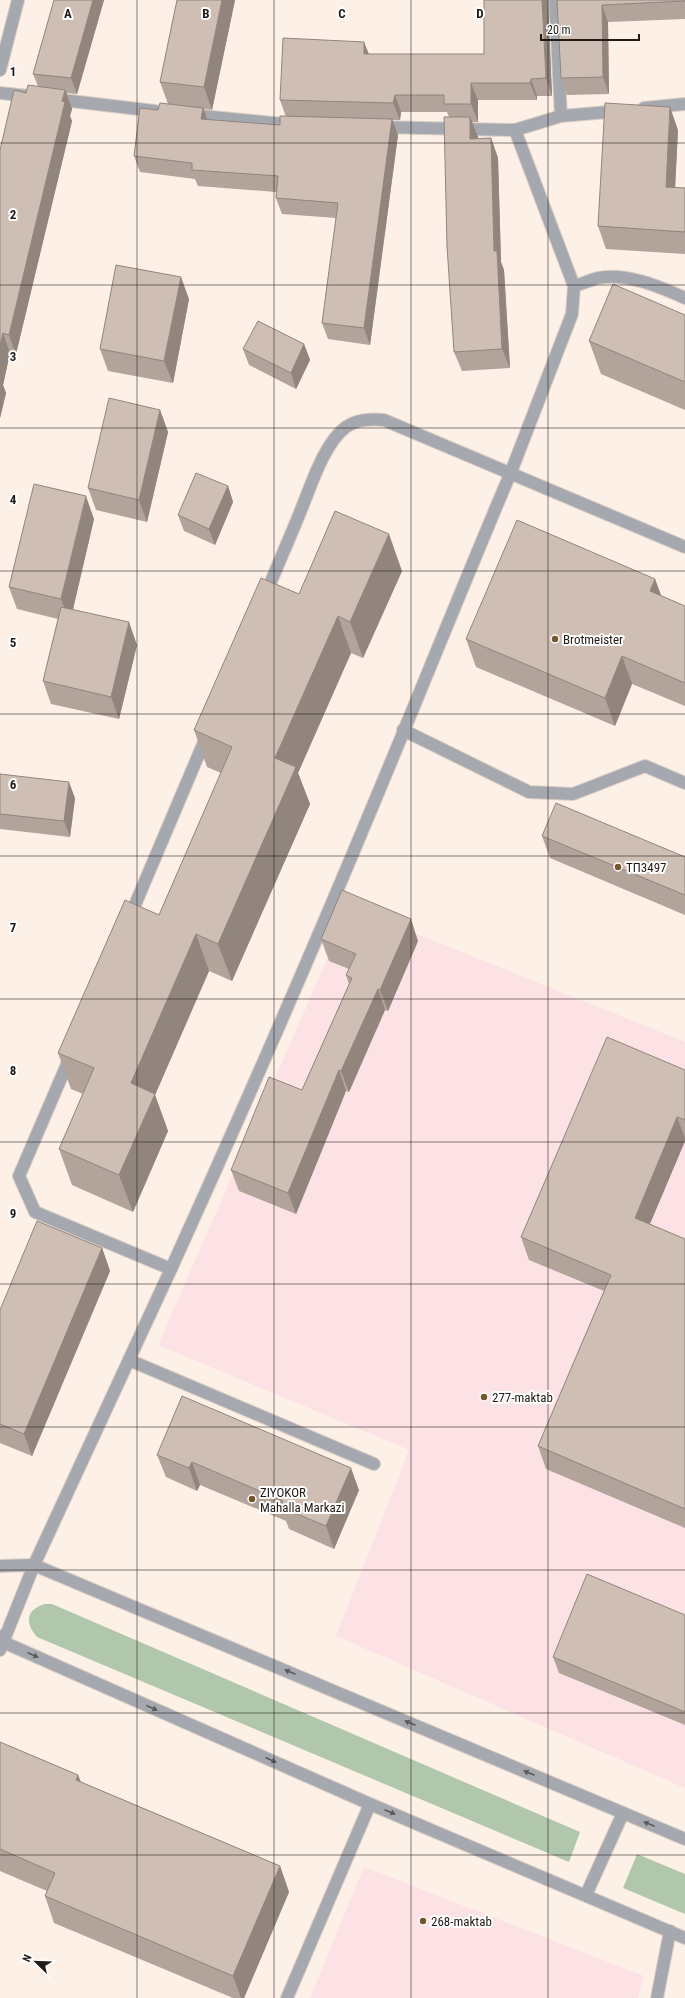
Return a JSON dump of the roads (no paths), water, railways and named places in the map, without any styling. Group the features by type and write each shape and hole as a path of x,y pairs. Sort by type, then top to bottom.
{"street":[{"path":"0,70 18,0"},
{"path":"556,0 562,116"},
{"path":"0,93 163,112"},
{"path":"366,127 515,130 562,116 685,104"},
{"path":"179,113 280,125 303,126"},
{"path":"515,130 574,286 572,314 511,472 370,812 240,1115 171,1269 34,1564 1,1643 370,1804 685,1938"},
{"path":"574,286 598,278 621,277 666,290 685,298"},
{"path":"260,609 318,470 330,445 347,427 358,422 371,419 384,420 511,472 685,547"},
{"path":"125,929 211,726"},
{"path":"403,730 530,792 573,794 644,766 685,783"},
{"path":"75,1046 19,1176 36,1212 171,1269"},
{"path":"129,1360 374,1464"},
{"path":"0,1566 34,1564 685,1839"},
{"path":"287,1998 370,1804"},
{"path":"586,1895 623,1813"},
{"path":"657,1998 670,1931"}],"place":[{"name":"Brotmeister","path":"555,639"},
{"name":"ТП3497","path":"618,867"},
{"name":"277-maktab","path":"484,1397"},
{"name":"ZIYOKOR Mahalla Markazi","path":"252,1499"},
{"name":"268-maktab","path":"423,1921"}]}
